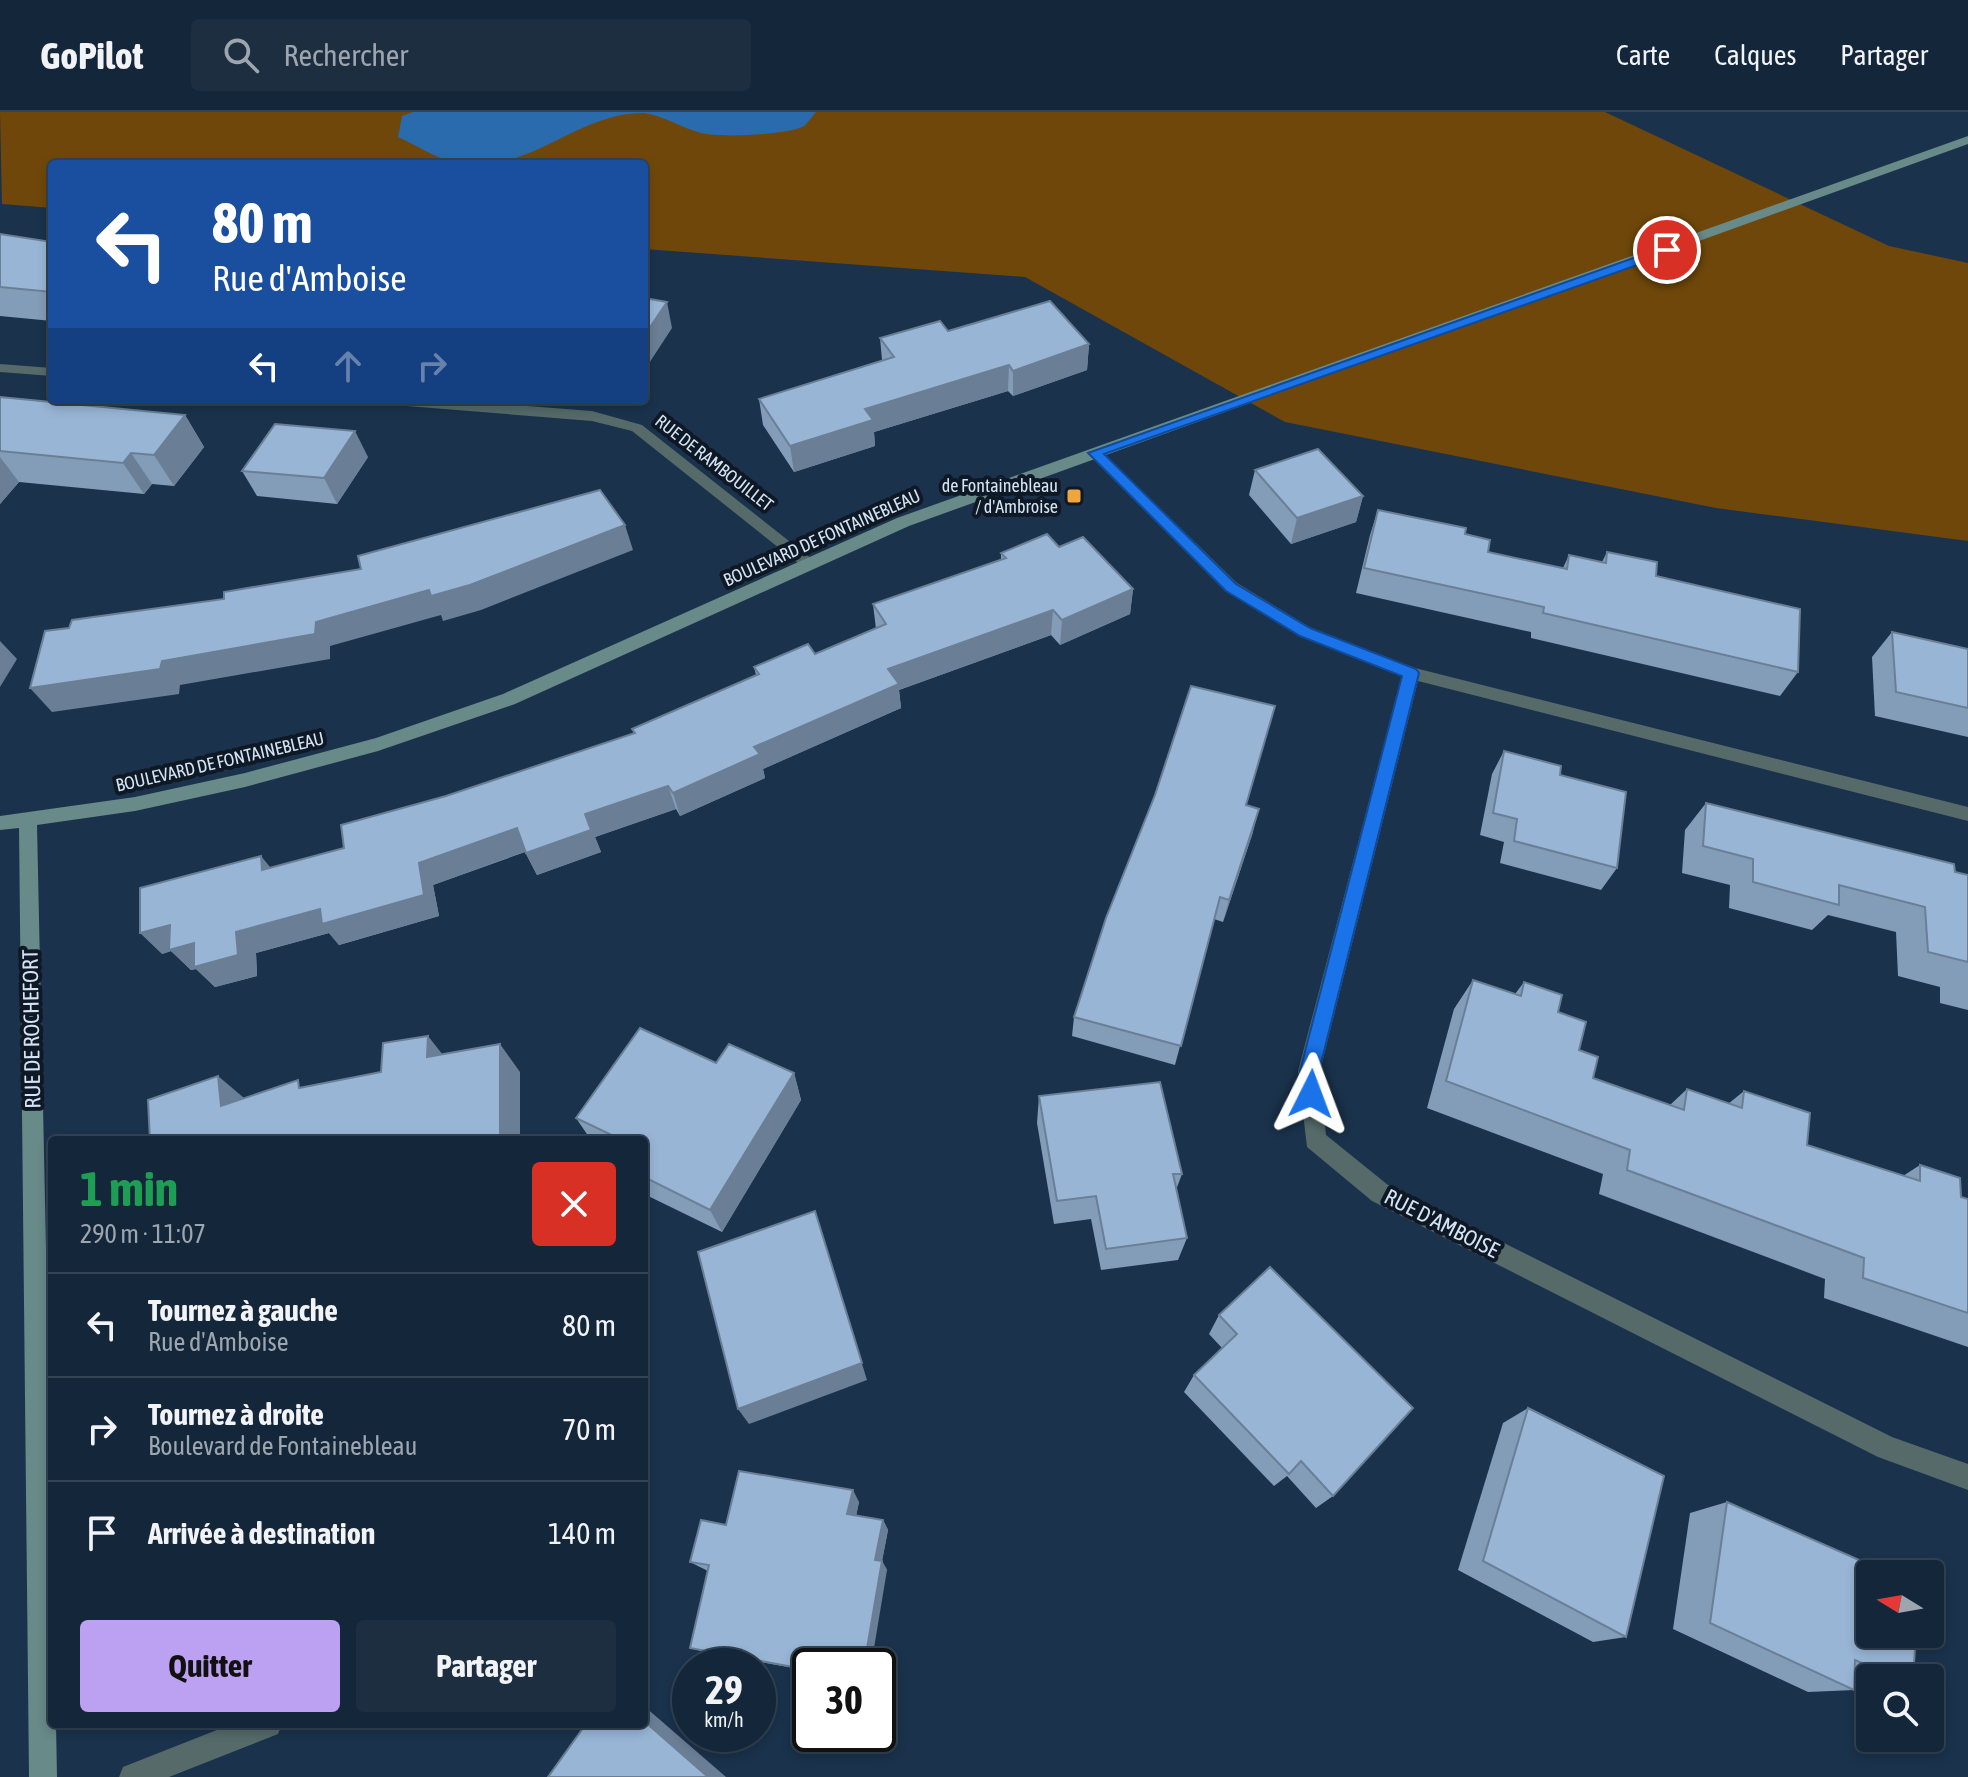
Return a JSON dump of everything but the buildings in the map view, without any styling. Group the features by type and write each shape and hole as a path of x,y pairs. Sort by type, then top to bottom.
{"street":[{"name":"BOULEVARD DE FONTAINEBLEAU","path":"0,823 135,804 218,786 378,744 509,699 609,657 903,522 1968,140"},
{"path":"0,368 48,372"},
{"name":"RUE DE RAMBOUILLET","path":"444,404 592,416 637,428 809,563"},
{"path":"1095,453 1231,587 1305,632 1411,673 1968,814"},
{"name":"RUE D'AMBOISE","path":"1411,673 1309,1071 1315,1140 1380,1193 1887,1448 1968,1477"},
{"name":"RUE DE ROCHEFORT","path":"28,820 45,1475 43,1777"},
{"path":"133,1777 258,1728"}],"shaded area":[{"path":"0,112 1605,112 1889,246 1968,263 1968,541 1716,508 1285,422 1025,277 648,249 648,160 48,160 48,208 2,204"}],"water":[{"path":"413,112 816,112 804,126 796,129 737,135 701,133 644,113 619,116 507,160 447,160 398,137 402,116"}],"place":[{"name":"de Fontainebleau / d'Ambroise","path":"1074,496"}],"route":[{"path":"1311,1094 1309,1071 1411,673 1305,632 1231,587 1095,453 1667,250"}]}
